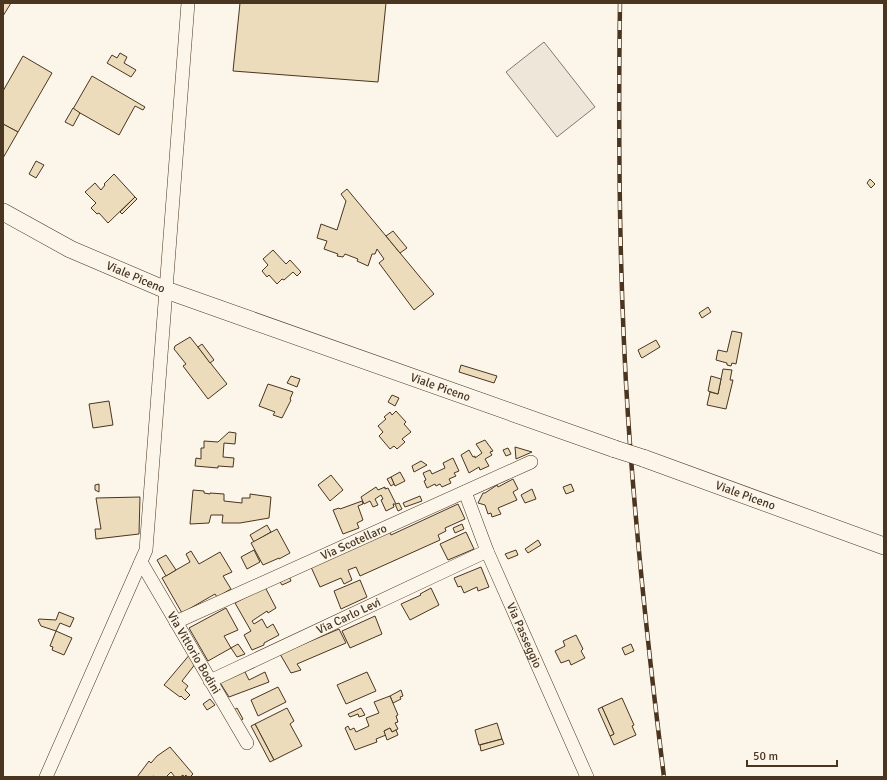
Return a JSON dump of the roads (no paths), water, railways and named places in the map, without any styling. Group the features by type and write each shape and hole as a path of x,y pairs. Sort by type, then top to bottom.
{"main road":[{"name":"Viale Piceno","path":"3,212 70,249 166,290 643,458 884,546"}],"street":[{"path":"46,777 146,550 188,3"},
{"name":"Via Scotellaro","path":"176,622 530,462"},
{"name":"Via Passeggio","path":"464,492 487,551 587,777"},
{"name":"Via Carlo Levi","path":"210,681 487,551"},
{"name":"Via Vittorio Bodini","path":"141,562 247,743"}],"railway":[{"path":"620,3 620,210 625,365 639,552 664,777"}]}
